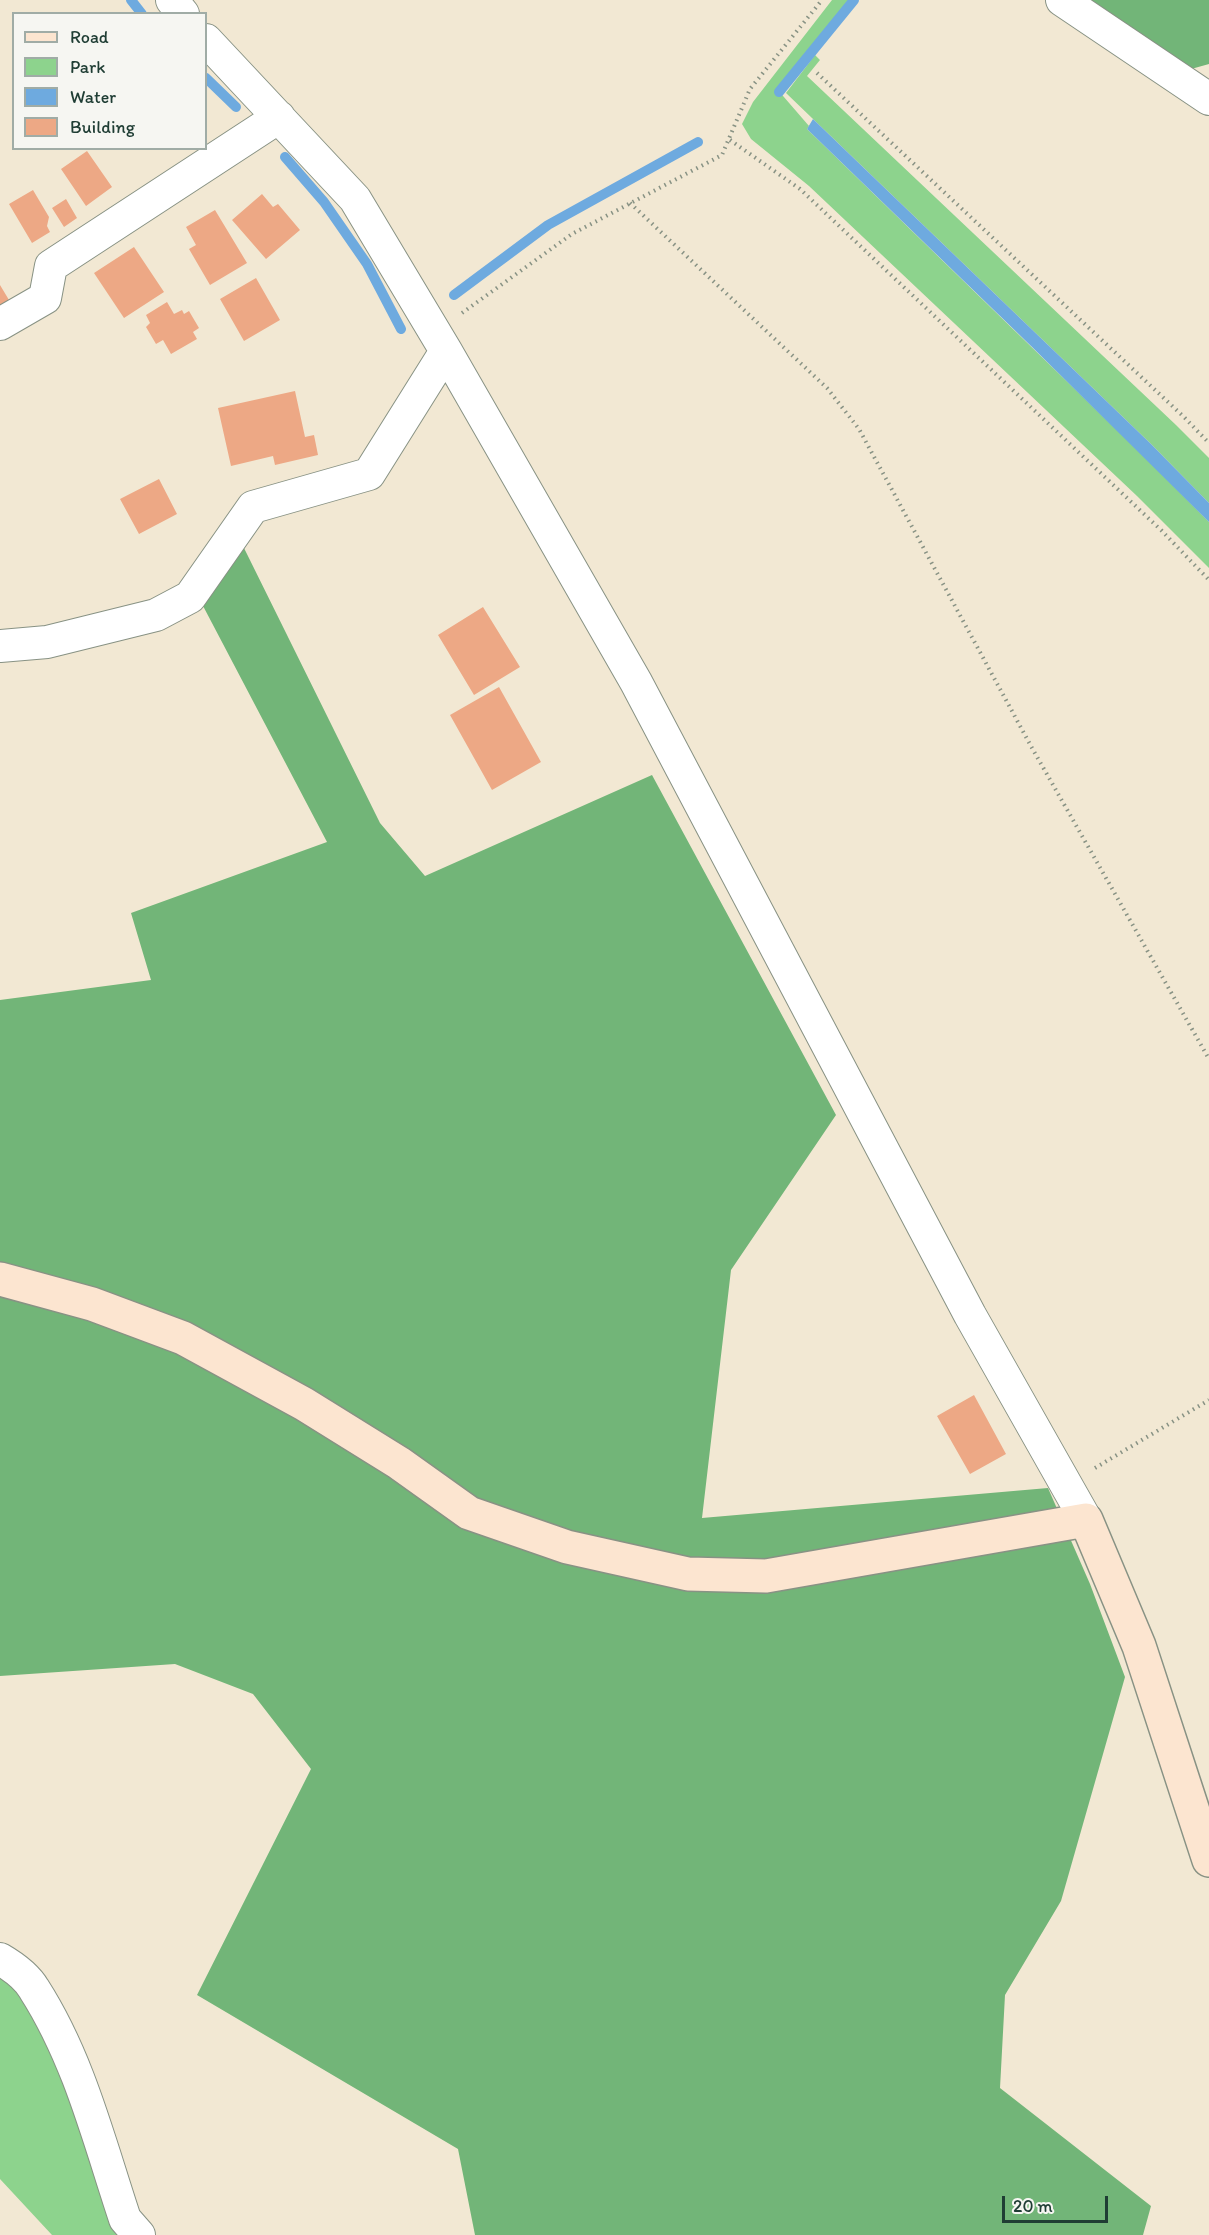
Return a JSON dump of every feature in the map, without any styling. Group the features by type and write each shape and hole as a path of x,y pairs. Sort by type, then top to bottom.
{"street":[{"path":"172,0 181,12"},
{"path":"1062,0 1209,99"},
{"path":"207,41 355,199 441,341 636,682 965,1305 1086,1520 1139,1646 1209,1860"},
{"path":"0,324 45,298 51,266 279,117"},
{"path":"0,646 47,642 156,615 190,597 253,507 369,474 441,341"},
{"path":"0,1280 92,1304 183,1338 304,1404 399,1463 469,1513 567,1546 688,1574 766,1576 1086,1520"},
{"path":"0,1959 10,1965 33,1987 75,2067 125,2219 139,2235"}],"path":[{"path":"441,341 572,234 722,155 750,88 822,0"},
{"path":"817,73 1209,443"},
{"path":"730,140 800,189 1162,531 1209,579"},
{"path":"630,203 827,388 859,429 1032,748 1209,1059"},
{"path":"1066,1485 1209,1400"}],"green space":[{"path":"832,0 849,0 777,89 809,126 807,129 1209,522 1209,568 1137,496 809,186 751,139 742,124 753,102"},
{"path":"1088,0 1209,0 1209,64 1184,71"},
{"path":"815,55 820,60 807,76 1209,458 1209,503 1151,444 786,93"},
{"path":"242,544 380,823 425,876 652,775 836,1115 731,1270 702,1518 1048,1488 1090,1584 1125,1677 1061,1901 1005,1995 1000,2088 1151,2206 1143,2235 475,2235 458,2149 197,1995 311,1769 253,1694 175,1664 0,1676 0,1000 151,980 131,913 327,842 202,604"},
{"path":"0,1969 31,1998 125,2235 52,2235 0,2179"}],"water":[{"path":"813,119 1151,444 1209,503 1209,522 807,129"}],"building":[{"path":"87,151 112,187 86,206 61,169"},
{"path":"33,190 49,217 47,226 50,232 32,243 9,204"},
{"path":"262,194 273,207 278,204 300,230 266,259 232,220"},
{"path":"66,199 77,218 64,227 52,208"},
{"path":"215,210 247,263 210,285 189,249 196,245 186,227"},
{"path":"134,247 164,292 124,318 94,273"},
{"path":"256,278 280,320 244,341 220,299"},
{"path":"0,285 9,300 0,306"},
{"path":"167,302 174,314 182,310 184,314 189,311 199,328 193,332 197,339 171,354 163,340 156,344 146,327 150,323 146,315"},
{"path":"295,391 305,437 314,435 318,455 275,465 273,456 231,466 218,408"},
{"path":"159,479 177,514 139,534 120,499"},
{"path":"483,607 520,667 474,695 438,635"},
{"path":"499,687 541,762 492,790 450,715"},
{"path":"974,1395 1006,1454 970,1474 937,1416"}],"waterway":[{"path":"131,0 140,12"},
{"path":"779,92 854,0"},
{"path":"207,79 236,107"},
{"path":"454,295 548,225 698,142"},
{"path":"285,157 324,202 367,264 401,329"}]}
